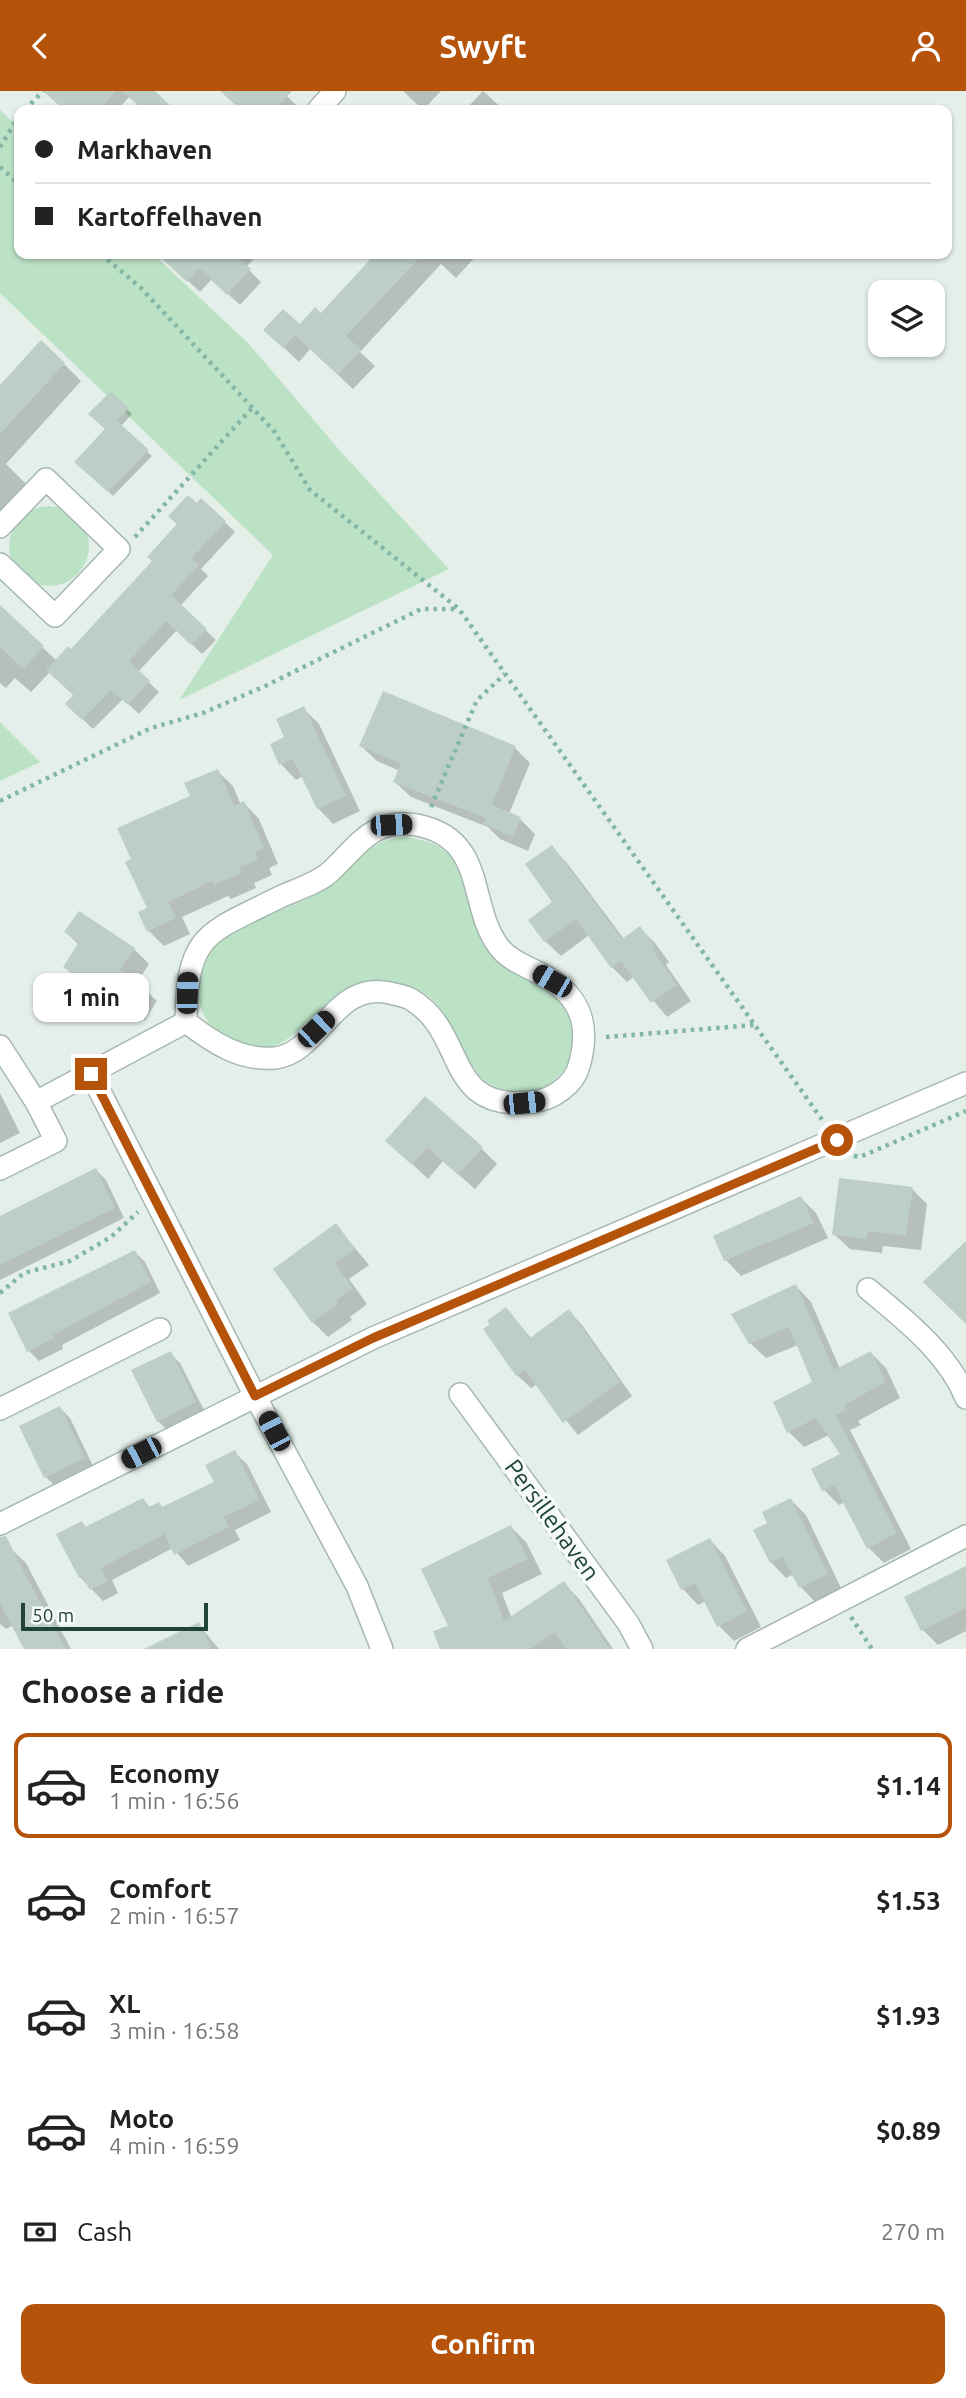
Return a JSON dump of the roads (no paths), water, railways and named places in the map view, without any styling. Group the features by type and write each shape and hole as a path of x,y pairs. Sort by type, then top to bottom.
{"street":[{"path":"0,527 46,479 119,549 55,616 0,564"},
{"path":"391,825 422,827 435,831 465,856 473,871 483,919 499,948 520,964 565,988 579,1009 584,1038 578,1072 560,1093 539,1102 510,1105 478,1093 461,1074 444,1031 428,1011 410,998 383,992 362,993 339,1007 301,1047 277,1058 246,1057 211,1042 186,1022 187,973 197,949 218,927 330,873 366,834 391,825"},
{"path":"36,1102 186,1022"},
{"path":"0,1046 36,1102 55,1141 0,1169"},
{"path":"91,1074 255,1396 357,1586 382,1649"},
{"path":"0,1524 373,1338 966,1083"},
{"path":"868,1289 916,1329 958,1378 966,1398"},
{"path":"0,1409 160,1329"},
{"name":"Persillehaven","path":"460,1394 628,1623 642,1649"},
{"path":"747,1649 966,1536"}]}
